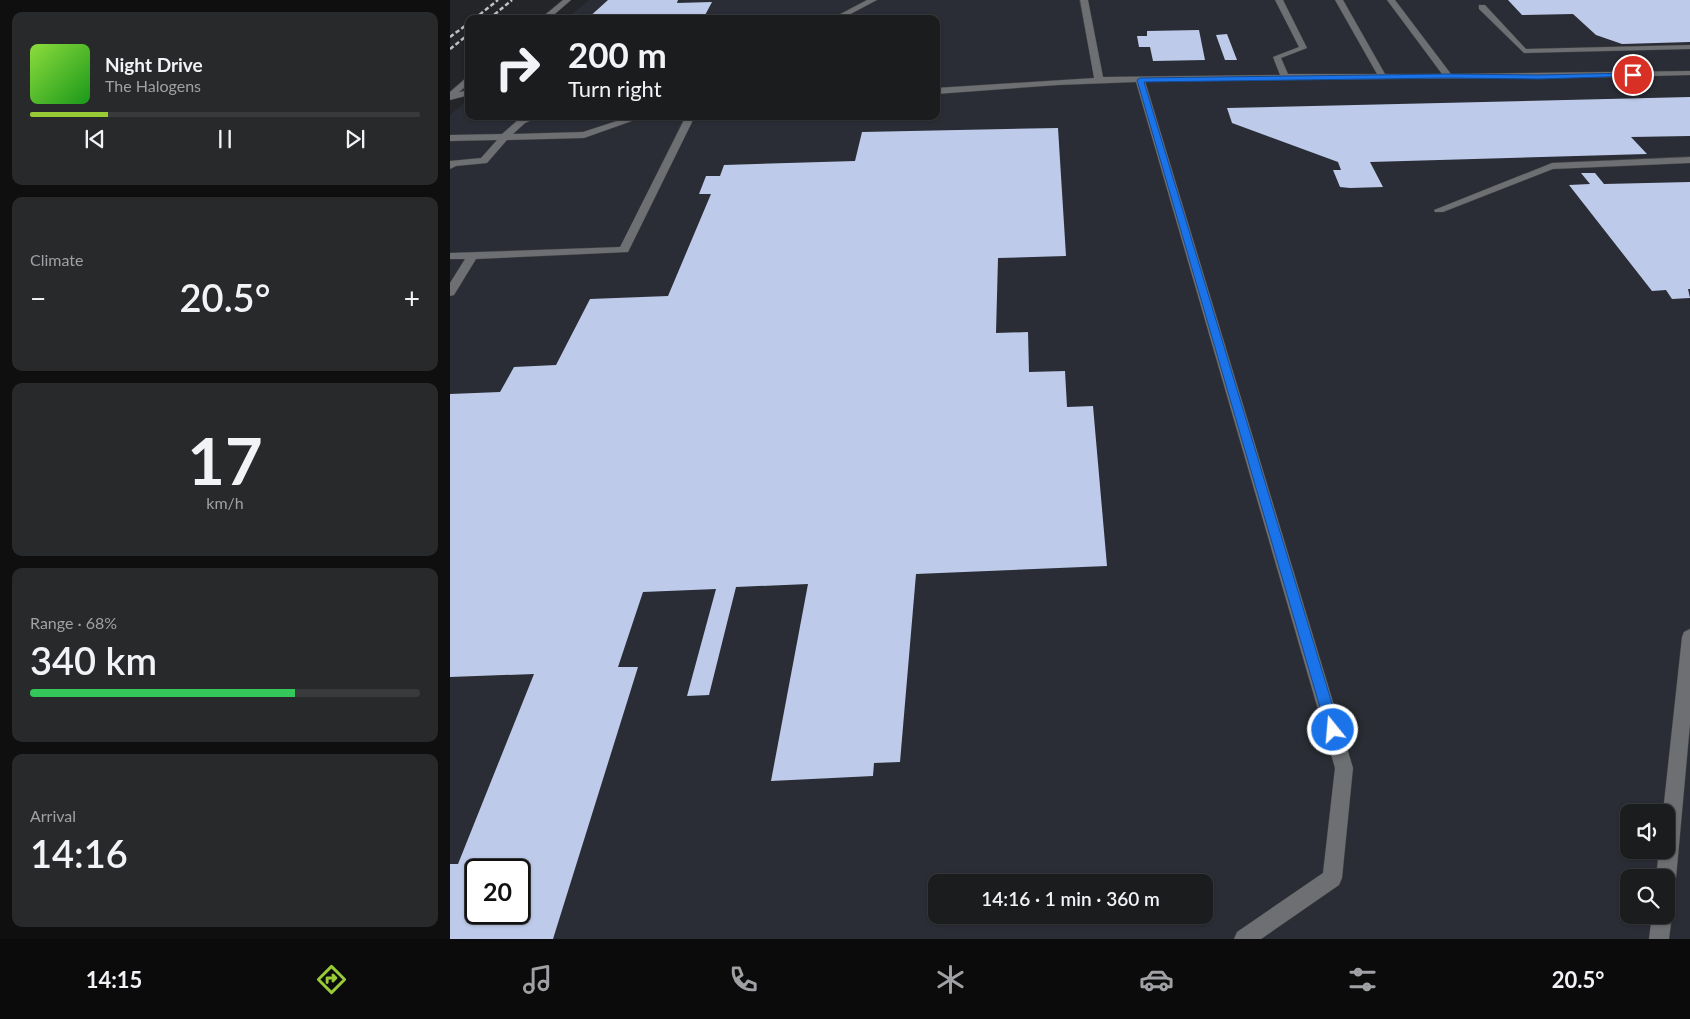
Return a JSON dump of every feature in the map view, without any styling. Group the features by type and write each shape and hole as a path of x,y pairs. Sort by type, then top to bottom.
{"street":[{"path":"549,15 567,0"},
{"path":"843,15 873,0"},
{"path":"1084,0 1099,80"},
{"path":"1279,0 1303,48 1277,57 1285,78"},
{"path":"1339,0 1383,77"},
{"path":"1391,0 1448,76"},
{"path":"1482,7 1524,51 1690,47"},
{"path":"940,91 1099,80 1448,76 1539,77 1690,73"},
{"path":"1140,80 1344,768 1332,878 1244,939"},
{"path":"450,97 465,84"},
{"path":"450,97 465,93"},
{"path":"450,166 453,163 484,161 504,137 525,120"},
{"path":"450,138 584,135 630,120"},
{"path":"450,256 624,250 689,120"},
{"path":"1439,210 1552,166 1690,160"},
{"path":"450,292 473,256"},
{"path":"1667,869 1690,637"},
{"path":"1659,939 1661,924"}],"shaded area":[{"path":"589,0 1690,0 1690,939 450,939 450,115 465,102 465,120 940,120 940,15 571,15"}],"building":[{"path":"608,0 678,0 677,3 712,2 705,15 591,15"},
{"path":"1508,0 1690,0 1690,42 1622,44 1596,35 1573,14 1522,15"},
{"path":"1199,30 1205,60 1153,61 1150,47 1139,47 1137,36 1147,36 1147,31"},
{"path":"1227,34 1237,60 1225,60 1216,35"},
{"path":"1690,97 1690,136 1631,137 1647,154 1370,162 1383,187 1350,188 1340,187 1333,170 1341,170 1338,162 1232,123 1227,108"},
{"path":"1058,128 1066,256 998,258 996,333 1028,332 1029,372 1065,371 1067,407 1093,406 1107,566 916,574 900,762 874,763 873,776 771,781 808,584 736,587 709,695 687,696 716,589 643,592 618,667 638,667 553,939 450,939 450,864 458,864 534,674 450,677 450,394 500,392 514,367 556,365 590,299 668,296 711,194 699,194 706,176 720,176 724,165 855,161 862,132"},
{"path":"1581,173 1595,173 1604,184 1690,182 1690,289 1688,289 1690,298 1672,299 1666,290 1652,291 1569,185 1590,184"}],"railway":[{"path":"479,15 498,0"},
{"path":"494,15 512,0"},
{"path":"450,37 465,26"},
{"path":"450,49 465,37"}],"route":[{"path":"1333,730 1140,80 1633,75"}]}
